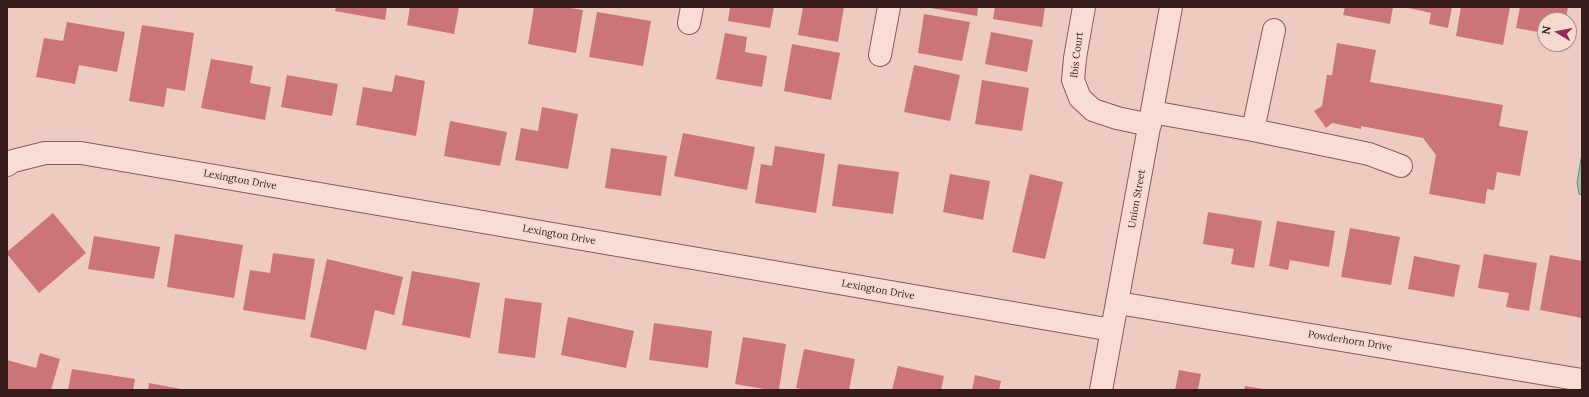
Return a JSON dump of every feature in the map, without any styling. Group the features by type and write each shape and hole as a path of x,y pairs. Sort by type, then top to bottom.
{"street":[{"path":"880,55 889,7"},
{"name":"Ibis Court","path":"1084,7 1075,58 1073,80 1080,98 1093,110 1117,118 1151,118 1253,130 1369,154 1401,166"},
{"name":"Union Street","path":"1101,390 1172,7"},
{"path":"1253,130 1274,30"},
{"name":"Lexington Drive","path":"9,159 44,153 81,153 1112,330"},
{"name":"Powderhorn Drive","path":"1118,303 1582,380"}],"shaded area":[{"path":"1582,153 1582,195 1579,194 1577,183"}],"building":[{"path":"336,7 387,7 385,20 335,11"},
{"path":"410,7 459,7 454,34 407,25"},
{"path":"534,7 564,7 583,10 576,53 528,44"},
{"path":"730,7 774,7 770,28 728,21"},
{"path":"803,7 844,7 838,42 798,35"},
{"path":"925,7 978,7 977,16"},
{"path":"995,7 1045,7 1042,27 993,19"},
{"path":"1345,7 1393,7 1390,24 1343,15"},
{"path":"1404,7 1452,7 1448,28 1429,24 1431,13"},
{"path":"1461,7 1510,7 1503,45 1456,36"},
{"path":"1520,7 1568,7 1567,12 1537,12 1537,32 1516,28"},
{"path":"597,12 651,21 643,66 589,57"},
{"path":"924,14 970,22 962,61 918,53"},
{"path":"67,22 125,32 117,72 79,65 75,84 36,77 44,38 63,41"},
{"path":"142,25 194,33 185,91 167,88 164,107 129,101"},
{"path":"991,32 1033,40 1027,72 985,64"},
{"path":"725,33 747,37 745,52 767,56 762,87 716,79"},
{"path":"1337,43 1376,50 1370,82 1503,105 1499,126 1528,131 1520,176 1497,172 1494,190 1487,189 1485,204 1429,194 1436,155 1423,138 1361,126 1361,129 1332,123 1326,128 1314,111 1322,106 1327,75 1332,75"},
{"path":"792,44 840,53 831,100 784,91"},
{"path":"211,59 253,66 250,83 271,87 265,120 201,108"},
{"path":"914,65 960,75 950,121 904,112"},
{"path":"287,75 338,84 332,116 281,107"},
{"path":"395,75 425,81 416,136 356,125 363,87 392,92"},
{"path":"982,80 1029,88 1022,131 975,124"},
{"path":"542,107 578,114 568,169 515,160 521,128 538,131"},
{"path":"450,121 507,132 500,166 444,156"},
{"path":"683,133 755,147 747,190 674,176"},
{"path":"775,146 825,154 816,213 755,203 761,164 772,166"},
{"path":"611,148 667,156 661,196 605,188"},
{"path":"838,164 899,172 893,214 832,206"},
{"path":"950,174 990,181 983,220 943,212"},
{"path":"1030,174 1063,182 1045,259 1012,252"},
{"path":"1208,212 1262,221 1254,268 1231,264 1234,249 1203,244"},
{"path":"53,213 86,253 39,293 7,254 7,252"},
{"path":"1277,221 1335,231 1329,267 1290,260 1288,270 1269,266"},
{"path":"1350,228 1400,237 1391,285 1341,277"},
{"path":"175,234 243,245 234,298 167,287"},
{"path":"94,236 160,247 154,279 88,269"},
{"path":"273,253 315,259 305,320 243,310 250,270 270,273"},
{"path":"1484,254 1537,263 1529,311 1506,307 1509,293 1478,288"},
{"path":"1550,255 1582,261 1582,318 1540,310"},
{"path":"1414,256 1460,265 1454,297 1408,289"},
{"path":"327,259 403,277 394,315 375,310 366,350 310,337"},
{"path":"412,271 480,283 470,338 402,325"},
{"path":"505,298 542,303 535,358 498,353"},
{"path":"568,317 634,331 626,368 561,355"},
{"path":"654,323 712,331 708,368 649,360"},
{"path":"743,337 786,344 779,390 770,390 735,384"},
{"path":"804,349 855,359 849,390 808,390 796,388"},
{"path":"40,353 60,359 51,390 7,390 7,360 36,368"},
{"path":"898,366 944,376 941,390 892,390"},
{"path":"72,369 135,379 133,390 68,390"},
{"path":"1179,370 1201,374 1198,389 1201,390 1175,390"},
{"path":"975,375 1001,381 999,390 972,390"},
{"path":"149,383 181,389 181,390 148,390"},
{"path":"1245,386 1264,389 1264,390 1244,390"}]}
